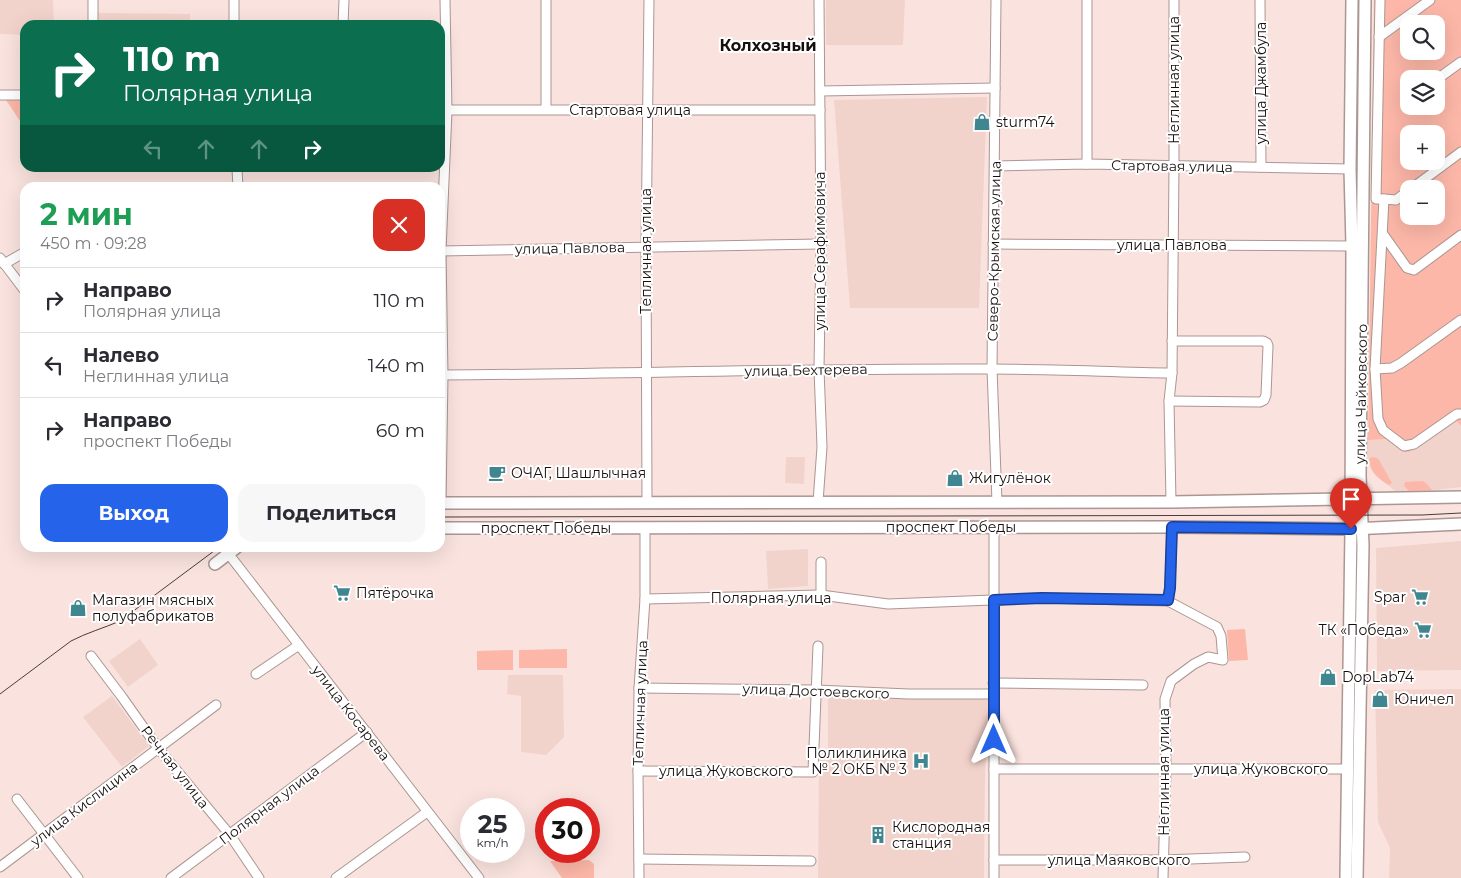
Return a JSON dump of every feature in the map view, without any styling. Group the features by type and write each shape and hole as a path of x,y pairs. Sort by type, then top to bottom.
{"main road":[{"name":"улица Чайковского","path":"1352,0 1350,168 1357,528 1357,878"},
{"name":"улица Чайковского","path":"1356,498 1365,0"},
{"name":"проспект Победы","path":"445,503 1171,502 1461,497"},
{"name":"проспект Победы","path":"445,528 1357,528 1461,524"},
{"name":"улица Чайковского","path":"1346,878 1357,528"},
{"path":"215,564 226,552"}],"street":[{"path":"92,20 93,0"},
{"path":"234,0 234,20"},
{"path":"343,20 344,0"},
{"path":"445,0 445,20"},
{"path":"546,0 546,109"},
{"name":"Тепличная улица","path":"647,502 646,247 649,0"},
{"name":"улица Серафимовича","path":"818,502 822,447 819,370 821,244 819,0"},
{"name":"Северо-Крымская улица","path":"996,0 992,369 997,502"},
{"path":"1087,0 1087,164"},
{"name":"Неглинная улица","path":"1171,502 1169,401 1172,373 1174,0"},
{"name":"улица Джамбула","path":"1260,0 1261,167"},
{"path":"1380,0 1376,199 1396,200 1400,197"},
{"path":"1379,37 1430,0"},
{"path":"1445,74 1461,62"},
{"path":"820,91 995,88"},
{"path":"0,95 20,95"},
{"name":"Стартовая улица","path":"445,110 820,110"},
{"path":"1423,180 1461,152"},
{"name":"Стартовая улица","path":"994,166 1087,164 1350,168"},
{"path":"1384,199 1375,368 1378,420 1383,430 1404,446 1414,444 1457,414 1461,414"},
{"path":"1383,234 1407,268 1414,270 1461,235"},
{"name":"улица Павлова","path":"445,251 821,244"},
{"name":"улица Павлова","path":"993,244 1352,246"},
{"path":"20,254 2,261 20,284"},
{"path":"1375,368 1392,368 1401,363 1461,320"},
{"path":"1169,401 1260,402 1264,400 1266,395 1267,343 1263,341 1172,341"},
{"name":"улица Бехтерева","path":"445,375 992,369 1172,373"},
{"path":"1168,600 1172,527"},
{"name":"Тепличная улица","path":"639,878 639,688 645,599 645,528"},
{"path":"994,528 994,878"},
{"name":"улица Косарева","path":"231,552 299,646 479,878"},
{"path":"821,562 822,595"},
{"name":"Полярная улица","path":"645,599 822,595 888,604 1042,598 1168,600"},
{"name":"Неглинная улица","path":"1163,878 1166,768 1165,699 1171,681 1194,664 1208,657 1223,660 1221,636 1217,627 1168,600"},
{"path":"256,674 299,646"},
{"path":"816,690 818,646"},
{"name":"Речная улица","path":"91,656 158,748 230,834 259,878"},
{"path":"993,684 1143,685"},
{"name":"улица Достоевского","path":"639,688 993,694"},
{"name":"улица Жуковского","path":"638,771 813,772 816,690"},
{"name":"улица Кислицина","path":"0,867 216,705"},
{"name":"Полярная улица","path":"171,878 366,732"},
{"name":"улица Жуковского","path":"994,769 1348,769"},
{"path":"17,799 78,878"},
{"path":"336,878 427,812"},
{"name":"улица Маяковского","path":"994,860 1163,860 1245,857"},
{"path":"639,859 811,862"}],"shaded area":[{"path":"0,0 53,0 54,20 20,20 20,35 0,34"},
{"path":"826,0 905,0 903,45 826,45"},
{"path":"1374,0 1461,0 1461,426 1454,418 1409,452 1403,452 1389,439 1368,440"},
{"path":"98,13 190,14 190,20 99,20"},
{"path":"987,97 979,308 850,308 834,100"},
{"path":"20,99 20,121 6,100"},
{"path":"1454,417 1461,426 1461,487 1427,491 1395,491 1381,480 1368,463 1368,440 1389,439"},
{"path":"786,457 805,457 804,484 785,483"},
{"path":"1372,457 1379,460 1392,483 1389,485 1373,472 1369,459"},
{"path":"1423,481 1432,490 1409,491 1404,486 1405,482"},
{"name":"ТК «Победа»","path":"1461,541 1461,670 1377,671 1376,548"},
{"path":"808,549 808,586 768,589 766,551"},
{"path":"1245,629 1248,660 1229,661 1227,630"},
{"path":"140,639 158,665 128,687 109,661"},
{"path":"567,649 567,668 519,668 519,650"},
{"path":"513,650 513,670 477,670 477,651"},
{"path":"508,675 563,675 564,737 546,755 521,752 521,696 507,694"},
{"path":"1461,689 1461,878 1389,878 1390,848 1378,822 1375,690"},
{"path":"112,696 149,746 122,767 83,717"},
{"path":"828,697 989,697 985,776 984,878 818,878 819,757 826,754 828,747"},
{"path":"551,863 594,864 594,878 562,878"}],"tram line":[{"path":"445,517 1422,515 1461,513"},
{"path":"0,694 71,641 120,621 213,552"}],"place":[{"name":"sturm74","path":"982,122"},
{"name":"ОЧАГ, Шашлычная","path":"497,473"},
{"name":"Жигулёнок","path":"955,478"},
{"name":"Пятёрочка","path":"342,593"},
{"name":"Spar","path":"1420,597"},
{"name":"Магазин мясных полуфабрикатов","path":"78,608"},
{"name":"ТК «Победа»","path":"1423,630"},
{"name":"DopLab74","path":"1328,677"},
{"name":"Юничел","path":"1380,699"},
{"name":"Поликлиника № 2 ОКБ № 3","path":"921,761"},
{"name":"Кислородная станция","path":"878,835"}],"district":[{"name":"Колхозный","path":"768,45"}],"route":[{"path":"994,740 994,600 1042,598 1168,600 1172,527 1351,529"}]}
